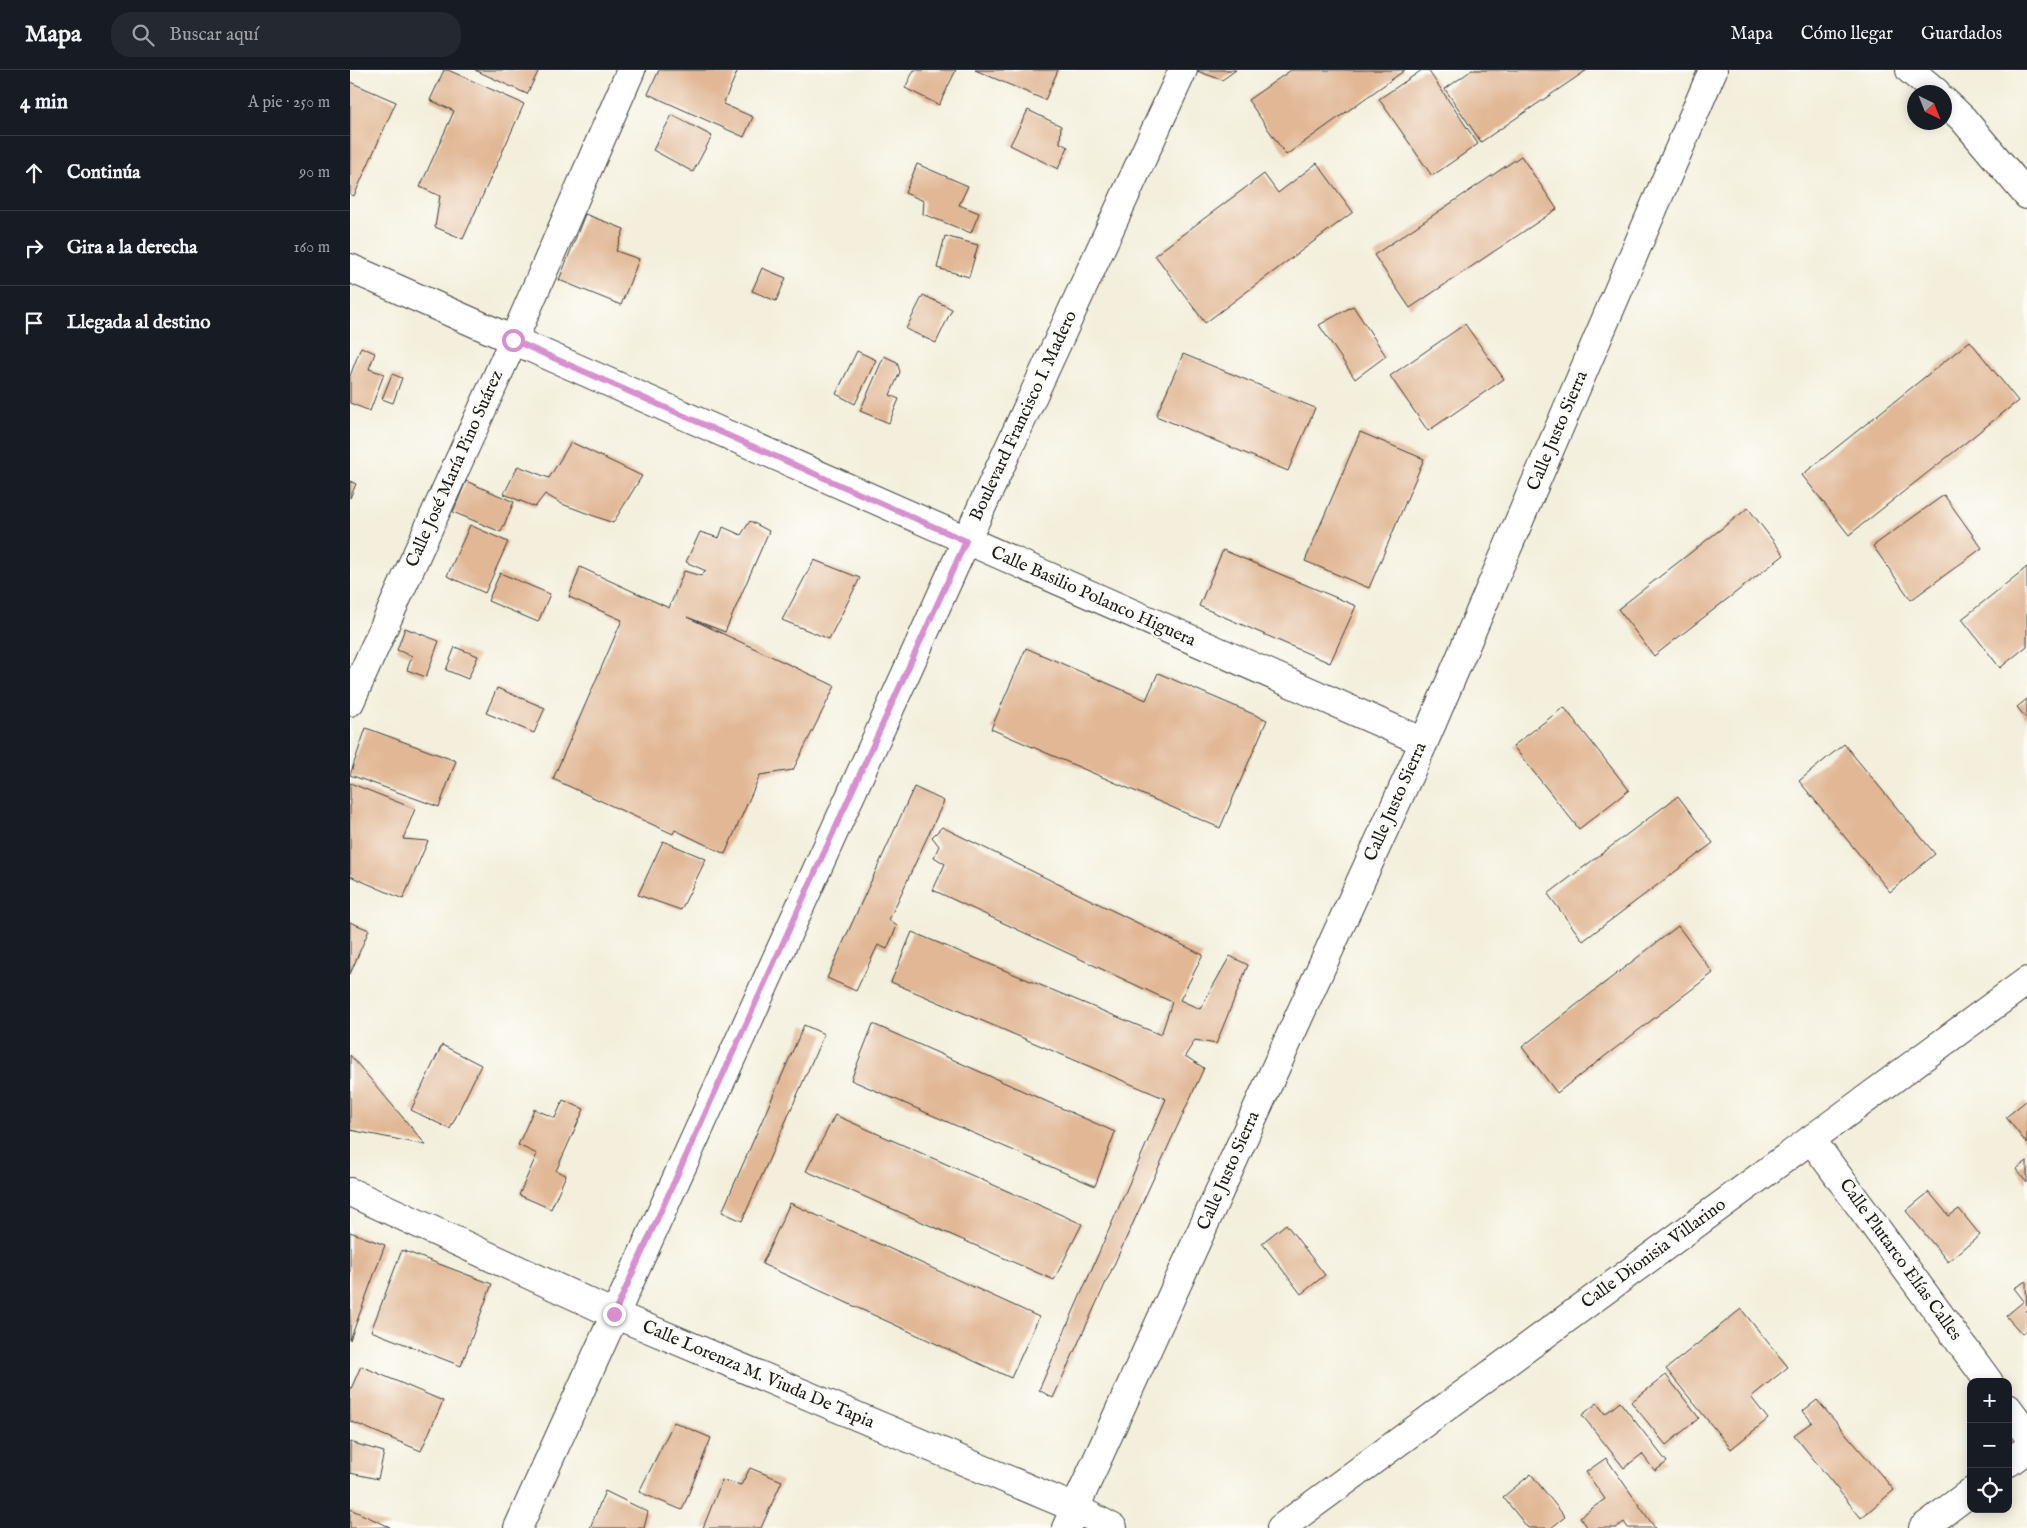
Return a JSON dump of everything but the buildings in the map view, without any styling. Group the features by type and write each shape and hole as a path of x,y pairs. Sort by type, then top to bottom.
{"street":[{"name":"Calle José María Pino Suárez","path":"350,702 513,340 631,70"},
{"name":"Boulevard Francisco I. Madero","path":"518,1528 966,541 1183,70"},
{"name":"Calle Justo Sierra","path":"1071,1518 1424,742 1713,70"},
{"path":"1910,70 1928,85"},
{"path":"1952,109 2027,195"},
{"name":"Calle Basilio Polanco Higuera","path":"350,268 1424,742"},
{"name":"Calle Dionisia Villarino","path":"1281,1528 2027,981"},
{"name":"Calle Plutarco Elías Calles","path":"1811,1139 1986,1378"},
{"name":"Calle Lorenza M. Viuda De Tapia","path":"350,1192 614,1314 1071,1518 1113,1528"},
{"path":"2012,1413 2027,1434"},
{"path":"2012,1460 2027,1449"},
{"path":"1923,1528 1967,1495"}],"route":[{"path":"513,340 966,541 614,1314"}]}
